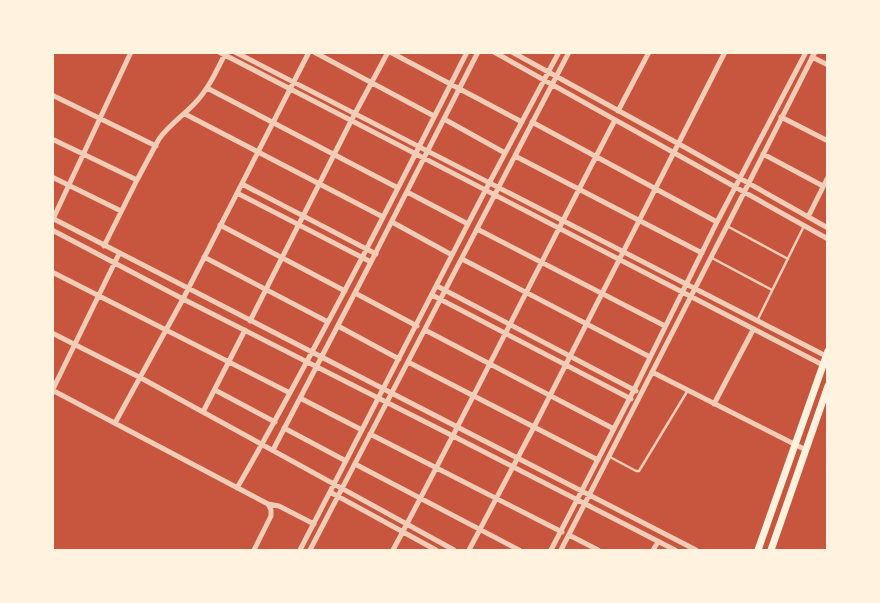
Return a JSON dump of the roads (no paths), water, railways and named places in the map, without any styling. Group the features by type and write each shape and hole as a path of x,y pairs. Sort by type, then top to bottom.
{"main road":[{"path":"758,550 825,367 827,354"},
{"path":"771,550 828,386"}],"street":[{"path":"130,52 53,218 119,254 696,550"},
{"path":"219,52 825,367"},
{"path":"235,52 757,321 827,354"},
{"path":"115,423 183,299 294,83 308,52"},
{"path":"314,52 434,116"},
{"path":"250,321 351,121 389,52 522,122"},
{"path":"237,488 345,291 467,52"},
{"path":"273,450 376,254 478,52"},
{"path":"494,52 828,239"},
{"path":"512,52 828,228"},
{"path":"300,550 489,183 559,52"},
{"path":"310,550 569,52"},
{"path":"618,111 648,52"},
{"path":"469,550 518,459 725,52"},
{"path":"551,550 562,532 804,53"},
{"path":"104,246 137,180 164,133 197,102 207,88 225,54"},
{"path":"561,550 814,55 828,65"},
{"path":"207,88 398,188"},
{"path":"52,95 156,146"},
{"path":"185,114 383,217"},
{"path":"781,118 828,141"},
{"path":"444,120 505,153"},
{"path":"393,550 615,120"},
{"path":"532,122 717,222"},
{"path":"52,139 137,180"},
{"path":"763,154 823,186"},
{"path":"515,156 702,253"},
{"path":"52,178 121,211"},
{"path":"808,217 828,178"},
{"path":"242,184 376,254"},
{"path":"237,192 371,262"},
{"path":"407,192 468,224"},
{"path":"392,222 452,255"},
{"path":"220,225 345,291"},
{"path":"477,229 665,326"},
{"path":"52,230 183,299 675,550"},
{"path":"119,254 53,390 268,504 279,506 314,524"},
{"path":"204,257 328,322"},
{"path":"462,259 650,357"},
{"path":"52,272 290,393"},
{"path":"437,286 641,393"},
{"path":"355,293 416,326"},
{"path":"432,295 636,402"},
{"path":"338,326 399,359"},
{"path":"204,412 245,330"},
{"path":"425,330 614,429"},
{"path":"714,404 753,330"},
{"path":"52,333 204,412 454,550"},
{"path":"408,362 598,460"},
{"path":"652,372 806,450"},
{"path":"215,390 274,422"},
{"path":"300,398 362,430"},
{"path":"284,428 346,461"},
{"path":"370,434 562,532"},
{"path":"355,464 520,550"},
{"path":"330,492 436,550"},
{"path":"254,550 271,516 268,504"},
{"path":"569,536 598,550"},
{"path":"653,550 658,542"}],"lane":[{"path":"727,226 788,259"},
{"path":"757,321 804,226"},
{"path":"711,258 772,290"},
{"path":"608,457 639,471 688,390"}]}
